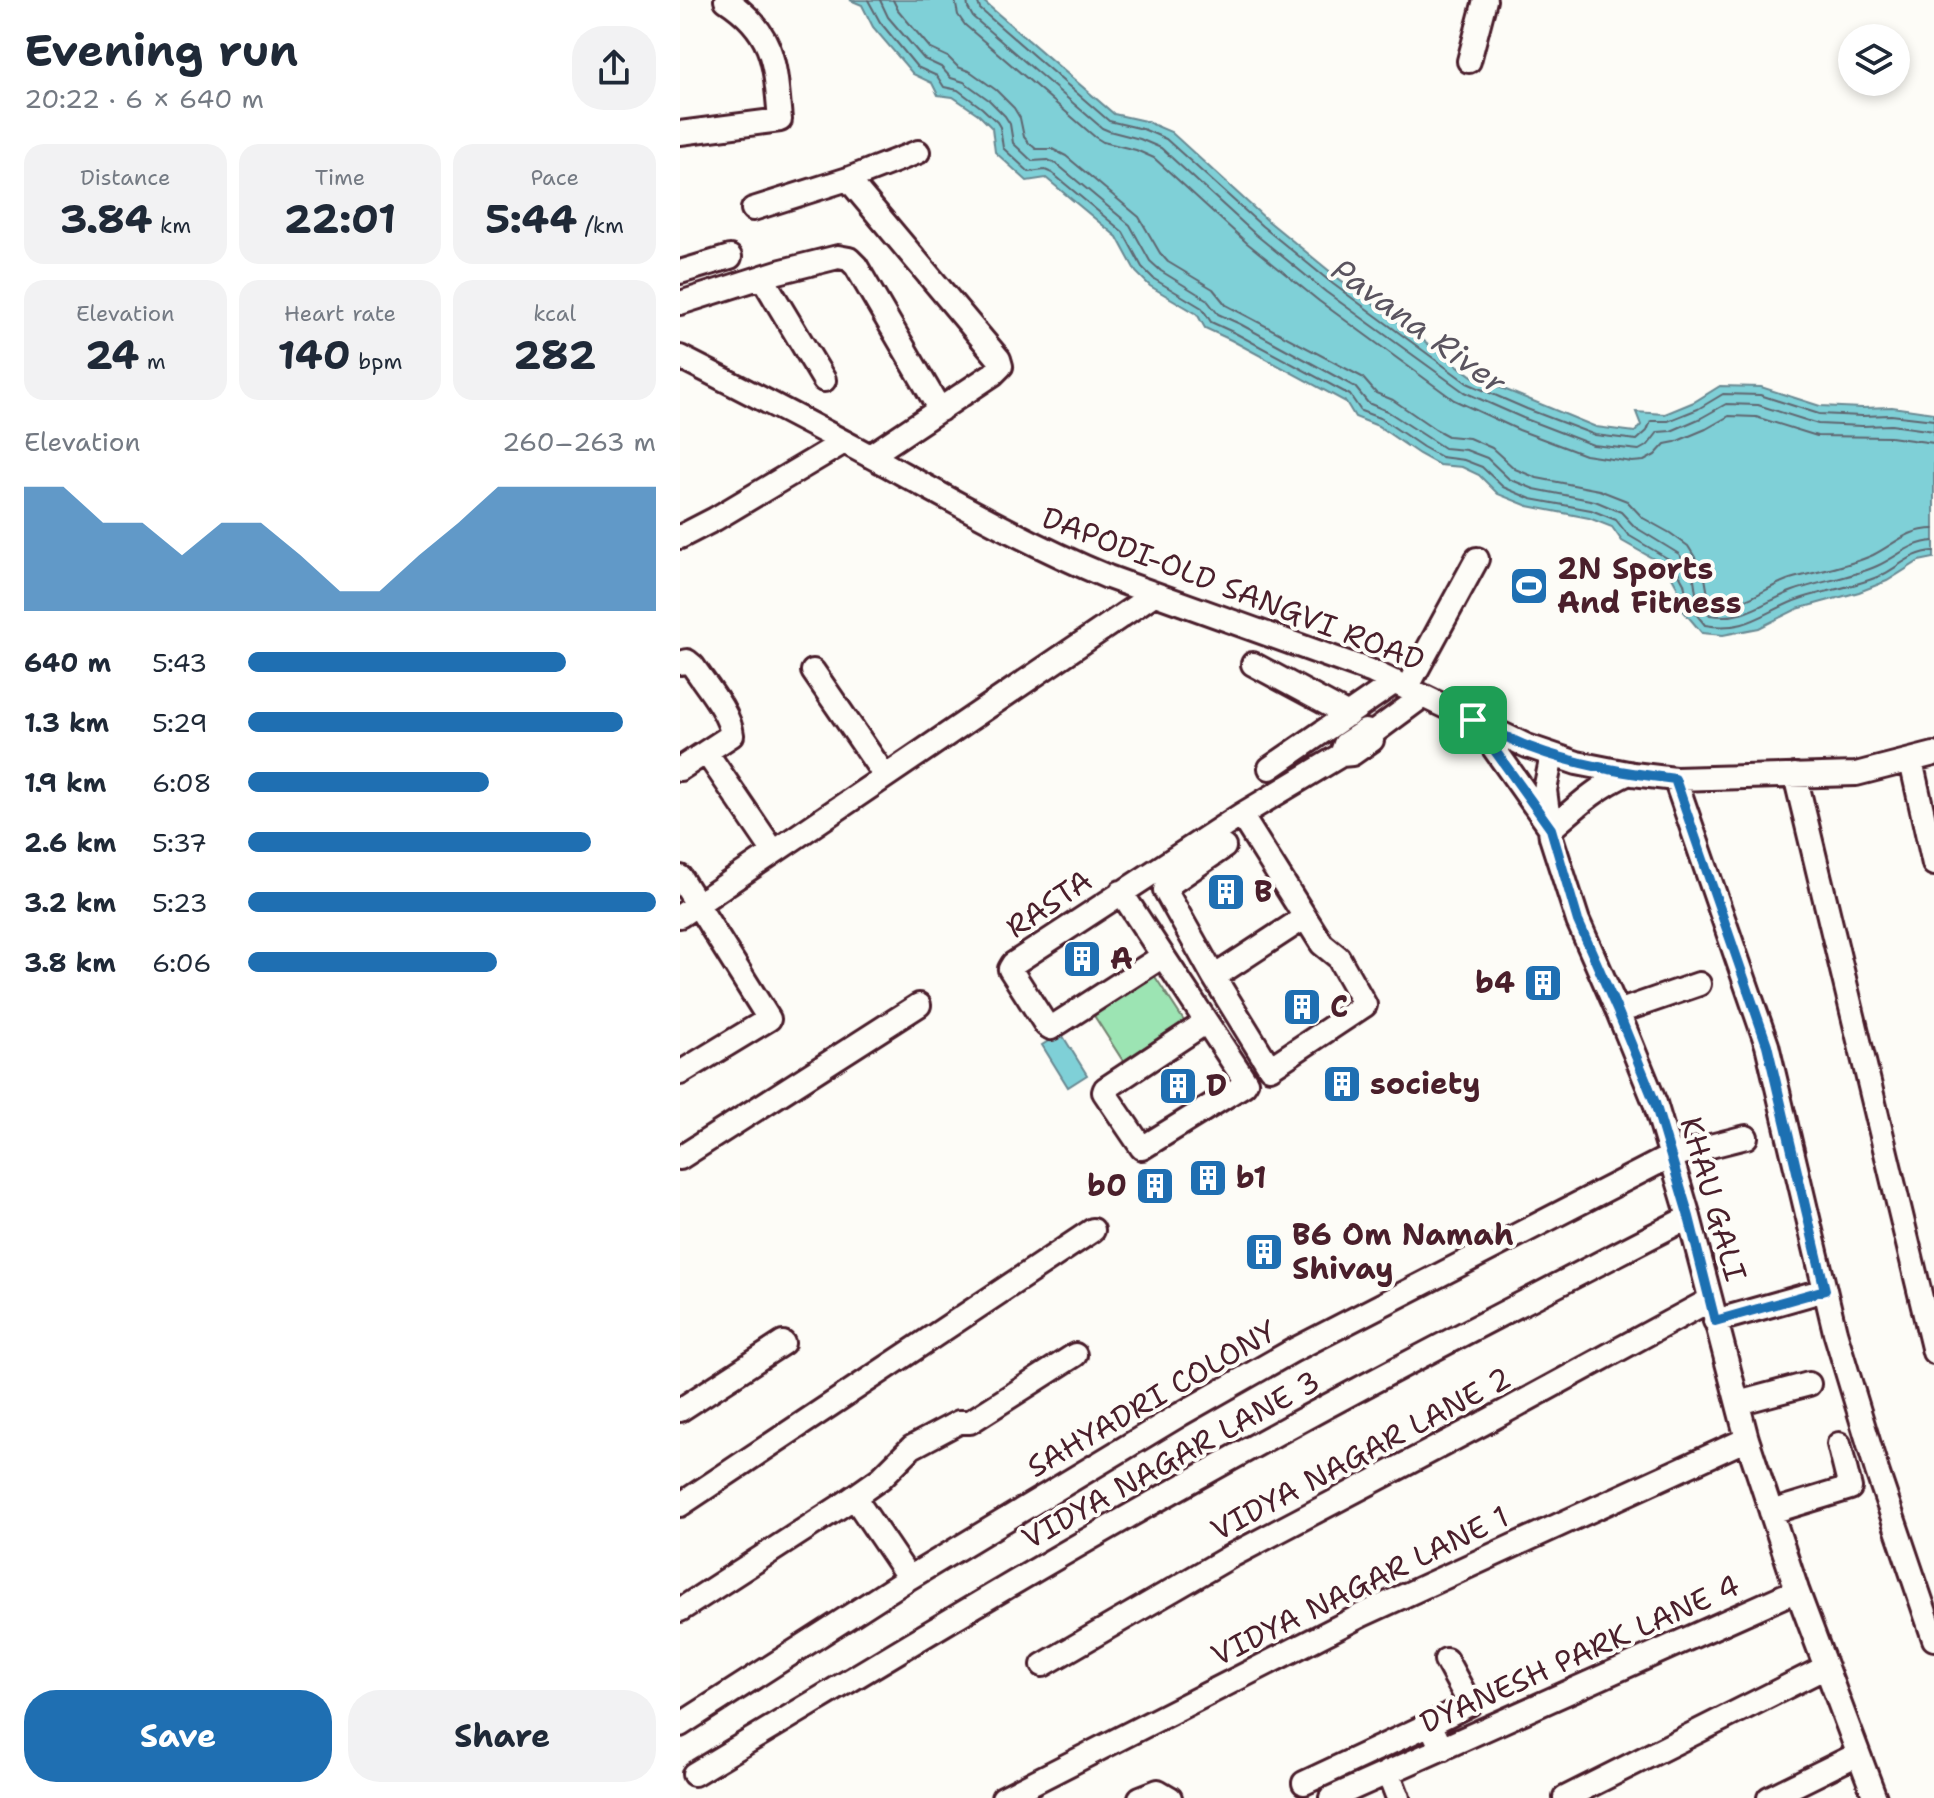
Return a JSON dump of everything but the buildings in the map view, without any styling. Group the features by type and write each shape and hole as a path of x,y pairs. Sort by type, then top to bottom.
{"street":[{"path":"680,133 780,120 774,60 770,51 753,23 726,0"},
{"path":"1469,61 1485,0"},
{"path":"753,209 848,179 918,152"},
{"path":"848,179 1001,363 1000,369 870,456"},
{"path":"680,272 730,257"},
{"path":"680,303 838,257 849,259 940,410"},
{"path":"762,277 824,380"},
{"name":"DAPODI-OLD SANGVI ROAD","path":"680,357 1020,537 1083,567 1373,672 1527,746 1577,763 1675,779 1856,774 1934,754"},
{"path":"680,537 844,442"},
{"path":"1270,768 1348,715 1409,688 1477,559"},
{"path":"689,910 1154,594"},
{"path":"680,663 687,661 693,666 725,716 732,735 680,769"},
{"path":"1253,664 1348,715"},
{"path":"813,671 885,776"},
{"name":"RASTA","path":"1163,956 1051,1028 1011,971 1013,964 1121,892 1341,755 1345,744 1365,731 1373,733 1409,688"},
{"path":"1473,720 1551,829 1598,789 1629,773"},
{"path":"706,752 774,852"},
{"name":"KHAU GALI","path":"1552,755 1545,790 1551,829 1578,921 1655,1103 1689,1217 1747,1439 1797,1590 1875,1798"},
{"path":"1911,761 1934,864"},
{"path":"1795,775 1934,1352"},
{"path":"1675,779 1767,1045 1835,1332 1877,1471 1934,1639"},
{"path":"1224,847 1165,890 1268,1067 1273,1068 1365,1005 1338,957 1325,948 1304,918 1241,815"},
{"path":"680,877 689,910 769,1019 680,1073"},
{"path":"1121,892 1245,1080 1245,1084 1140,1147 1104,1092 1105,1089 1206,1022"},
{"path":"1214,977 1304,918"},
{"path":"1618,1012 1699,984"},
{"path":"680,1158 919,1005"},
{"name":"SAHYADRI COLONY","path":"680,1725 909,1578 1292,1351 1671,1156 1746,1137"},
{"name":"VIDYA NAGAR LANE 3","path":"694,1774 1032,1572 1193,1480 1350,1394 1689,1217"},
{"path":"680,1505 1093,1230"},
{"name":"VIDYA NAGAR LANE 2","path":"1043,1665 1233,1555 1482,1424 1712,1310 1825,1290"},
{"path":"680,1410 783,1343"},
{"path":"680,1610 854,1497 881,1478 912,1447 959,1422 970,1422 1075,1355"},
{"path":"1738,1403 1809,1384"},
{"name":"VIDYA NAGAR LANE 1","path":"1003,1798 1362,1615 1747,1439"},
{"path":"1771,1512 1850,1488 1839,1444"},
{"path":"854,1497 909,1578"},
{"name":"DYANESH PARK LANE 4","path":"1331,1798 1797,1590"},
{"path":"1304,1783 1470,1704 1446,1660"},
{"path":"1565,1798 1826,1667"},
{"path":"1430,1724 1442,1749"},
{"path":"1769,1798 1858,1754"},
{"path":"1388,1772 1398,1798"},
{"path":"1140,1798 1158,1791 1170,1798"}],"green space":[{"path":"1154,975 1184,1021 1123,1061 1093,1014"}],"water":[{"path":"850,0 982,0 1114,114 1145,121 1171,132 1267,220 1338,278 1472,376 1596,427 1635,432 1641,425 1636,412 1665,414 1694,402 1720,386 1761,387 1820,406 1892,407 1934,413 1934,558 1919,561 1887,581 1797,609 1759,628 1723,635 1702,633 1680,607 1677,586 1666,566 1622,541 1612,527 1589,518 1528,506 1498,494 1479,475 1462,467 1439,465 1378,426 1355,417 1346,402 1205,328 1197,314 1150,286 1136,272 1117,237 1046,178 1027,181 995,152 992,128 978,114 953,97 938,95 932,83 913,74 873,27 862,5"},
{"path":"1061,1033 1087,1075 1068,1087 1042,1045"}],"place":[{"name":"2N Sports And Fitness","path":"1529,586"},
{"name":"B","path":"1226,892"},
{"name":"A","path":"1082,959"},
{"name":"b4","path":"1543,983"},
{"name":"C","path":"1302,1007"},
{"name":"society","path":"1342,1084"},
{"name":"D","path":"1178,1086"},
{"name":"b1","path":"1208,1178"},
{"name":"b0","path":"1155,1186"},
{"name":"B6 Om Namah Shivay","path":"1264,1252"}],"route":[{"path":"1473,720 1527,746 1577,763 1675,779 1767,1045 1825,1290 1715,1321 1689,1217 1655,1103 1578,921 1551,829 1473,720"}],"water label":[{"name":"Pavana River","path":"1419,326"}]}
